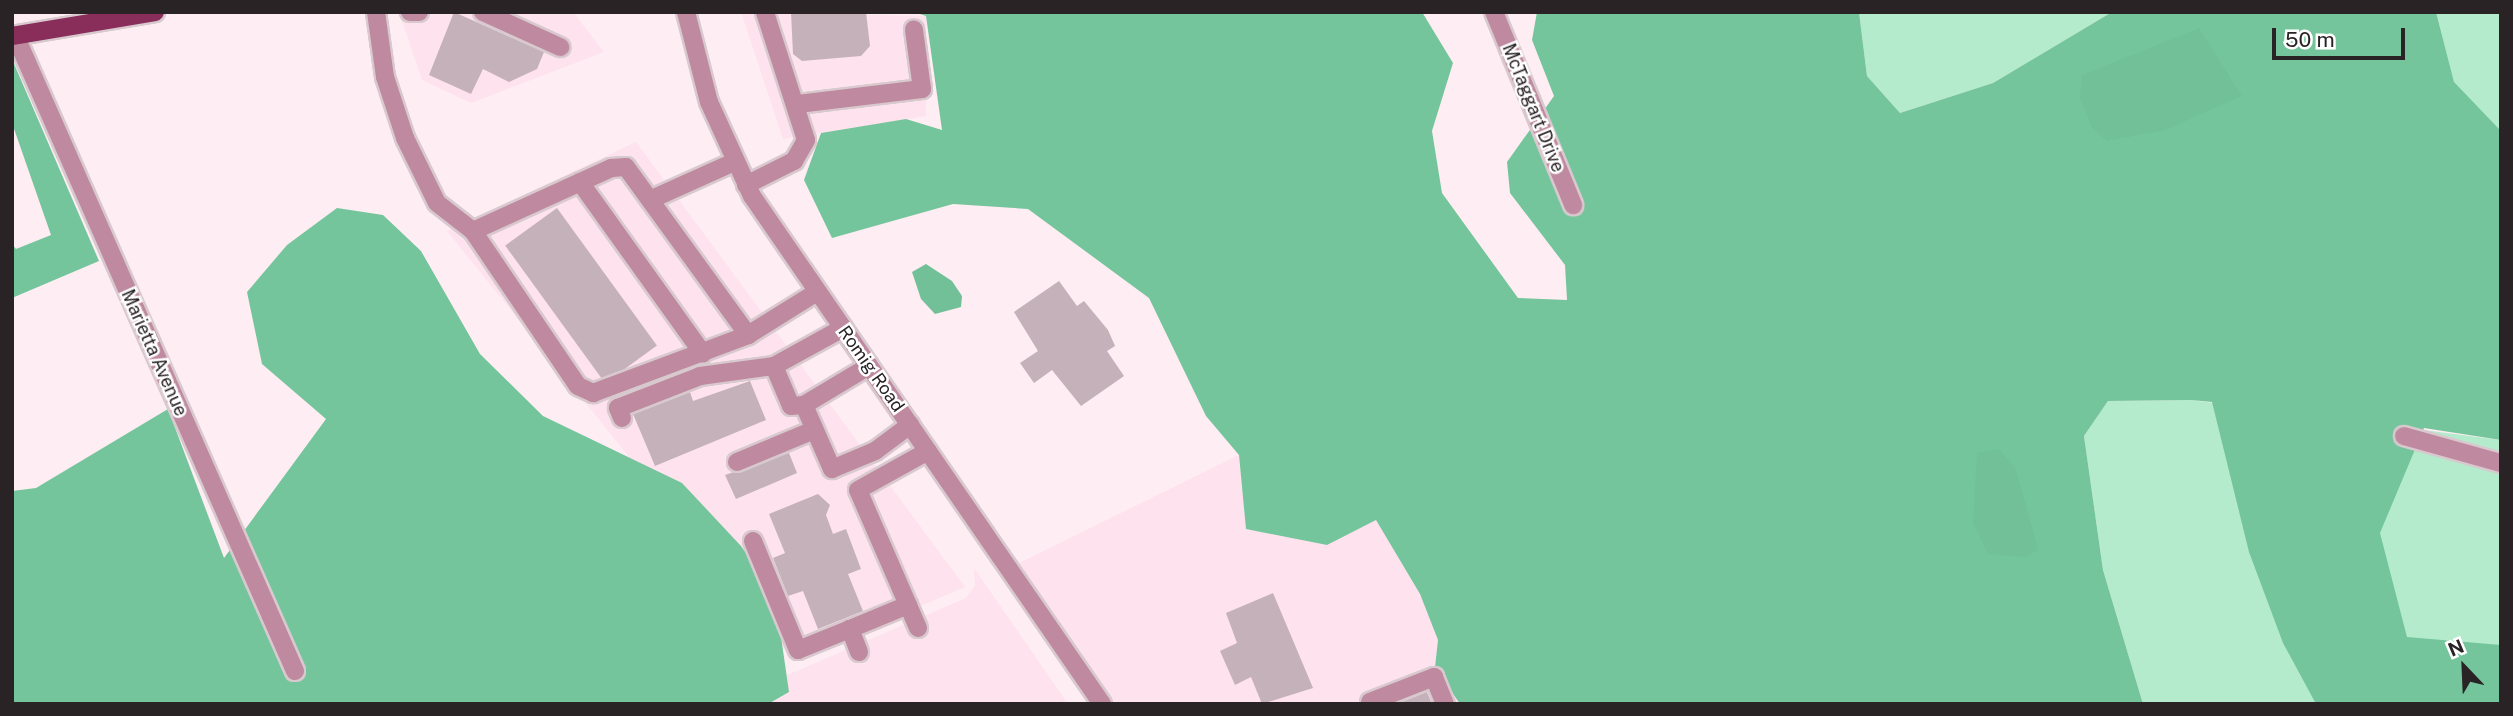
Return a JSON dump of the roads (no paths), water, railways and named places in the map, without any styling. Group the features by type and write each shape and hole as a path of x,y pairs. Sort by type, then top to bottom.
{"main road":[{"path":"14,35 105,16 155,12"}],"street":[{"path":"376,12 385,77 405,138 437,203 473,231 579,386 610,392 748,335 817,292"},
{"path":"410,12 419,12"},
{"path":"483,12 510,18 560,47"},
{"name":"Romig Road","path":"686,12 705,90 746,185 1102,704"},
{"path":"746,185 802,152 806,141 798,104 765,12"},
{"name":"McTaggart Drive","path":"1494,12 1573,205"},
{"path":"798,104 922,89 914,30"},
{"name":"Marietta Avenue","path":"14,35 295,671"},
{"path":"654,198 734,162"},
{"path":"473,231 580,182 626,167 654,198 748,335"},
{"path":"580,182 703,354"},
{"path":"622,418 618,408 699,376 774,366 843,328"},
{"path":"774,366 791,406 804,405 869,366"},
{"path":"804,405 832,469 875,451 910,425"},
{"path":"737,462 814,430"},
{"path":"2404,436 2501,463"},
{"path":"918,628 858,489 928,451"},
{"path":"753,541 798,650 908,605"},
{"path":"849,629 859,652"},
{"path":"1370,702 1434,677 1445,704"}]}
